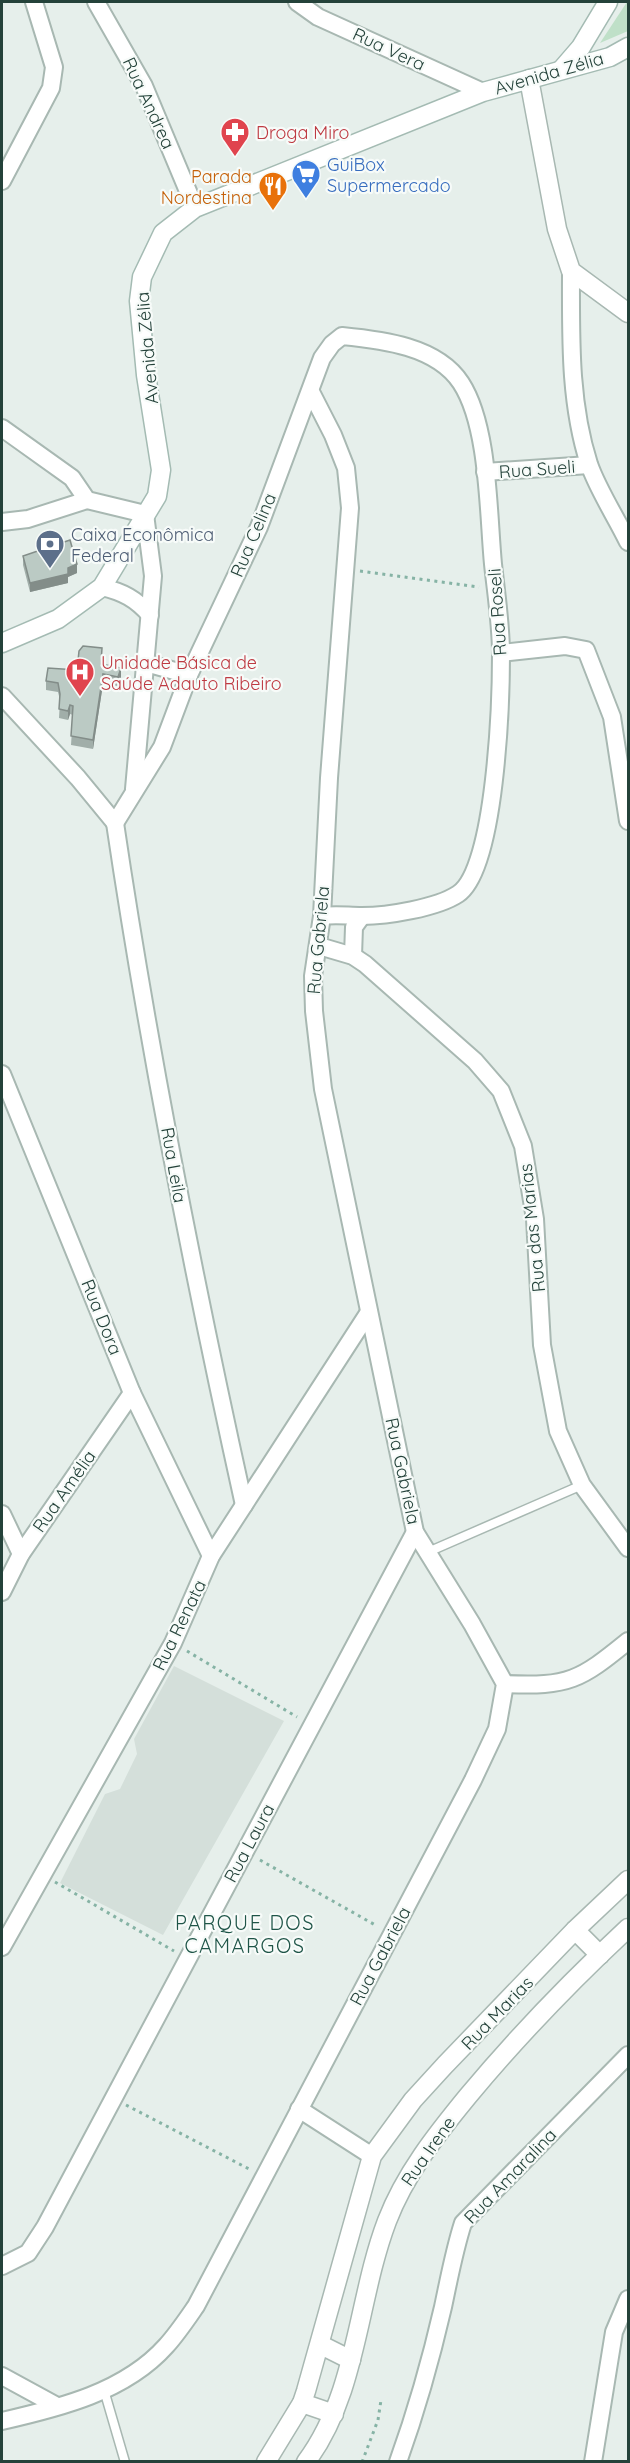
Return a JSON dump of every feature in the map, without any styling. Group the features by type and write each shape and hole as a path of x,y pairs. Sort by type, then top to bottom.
{"street":[{"path":"2,181 51,88 54,68 34,2"},
{"name":"Rua Andrea","path":"96,2 144,86 195,208"},
{"name":"Rua Vera","path":"297,2 318,17 483,92"},
{"path":"562,69 581,47 608,2"},
{"name":"Avenida Zélia","path":"2,643 58,619 102,587 157,496 161,470 146,375 139,300 142,277 162,233 195,208 483,92 610,57 628,47"},
{"path":"529,79 557,229 571,272 572,376 579,427 589,465 628,542"},
{"path":"571,272 628,313"},
{"name":"Rua Roseli","path":"310,392 322,358 332,344 342,336 411,348 440,361 460,381 474,410 485,472 501,653 492,809 475,873 460,894 432,906 362,916 341,913 322,916"},
{"name":"Rua Gabriela","path":"2,2421 104,2391 130,2376 166,2347 196,2306 473,1780 497,1729 505,1684 416,1532 323,1089 314,1011 313,976 322,916 329,778 350,508 346,468 333,435 310,392"},
{"name":"Rua Celina","path":"115,823 162,747 189,675 259,527 310,392"},
{"path":"2,428 72,478 87,500"},
{"name":"Rua Sueli","path":"485,472 589,465"},
{"path":"2,522 28,519 87,500 146,514 153,576 133,793"},
{"path":"102,587 120,591 137,601 150,615"},
{"path":"501,653 565,646 586,650 612,717 628,821"},
{"path":"146,663 189,675"},
{"path":"2,696 78,778 115,823"},
{"name":"Rua Leila","path":"115,823 140,977 199,1300 244,1505"},
{"path":"353,956 354,927 362,916"},
{"name":"Rua das Marias","path":"319,946 353,956 475,1061 501,1091 524,1156 534,1219 542,1345 558,1431 582,1485 628,1548"},
{"name":"Rua Dora","path":"2,1074 92,1290 132,1393 211,1556"},
{"name":"Rua Renata","path":"2,1947 173,1643 211,1556 369,1312"},
{"name":"Rua Amélia","path":"2,1592 21,1554 132,1393"},
{"path":"2,1514 21,1554"},
{"name":"Rua Laura","path":"2,2266 28,2253 115,2100 244,1852 416,1532"},
{"path":"505,1684 562,1683 589,1672 628,1641"},
{"name":"Rua Marias","path":"372,2156 413,2100 575,1930 627,1879"},
{"name":"Rua Irene","path":"306,2462 334,2414 351,2360 387,2223 405,2181 434,2138 497,2061 561,1992 628,1928"},
{"path":"575,1930 600,1955"},
{"path":"536,1972 561,1992"},
{"name":"Rua Amaralina","path":"398,2462 414,2418 443,2308 453,2254 463,2223 628,2055"},
{"path":"266,2462 302,2403 321,2345 372,2156 299,2109"},
{"path":"594,2462 628,2300"},
{"path":"321,2345 351,2360"},
{"path":"2,2376 57,2406"},
{"path":"302,2403 334,2414"}],"lane":[{"path":"428,1552 582,1485"},
{"path":"104,2391 125,2462"}],"path":[{"path":"346,569 495,589"},
{"path":"173,1643 311,1726"},
{"path":"244,1852 391,1934"},
{"path":"41,1874 189,1959"},
{"path":"115,2100 263,2176"},
{"path":"362,2462 378,2420 381,2400"}],"shaded area":[{"path":"174,1666 284,1721 163,1935 60,1883 105,1794 120,1789 137,1754 134,1739"}],"green space":[{"path":"627,2 628,31 600,43"}],"building":[{"name":"Caixa Econômica Federal","path":"70,540 77,564 68,568 68,574 30,583 23,556"},
{"name":"Unidade Básica de Saúde Adauto Ribeiro","path":"83,646 102,648 101,664 121,668 118,677 103,674 93,740 71,736 73,706 70,705 68,711 59,709 58,683 46,681 48,668 77,670 79,651"}],"place":[{"name":"Droga Miro","path":"235,158"},
{"name":"GuiBox Supermercado","path":"306,200"},
{"name":"Parada Nordestina","path":"273,212"},
{"name":"Caixa Econômica Federal","path":"50,570"},
{"name":"Unidade Básica de Saúde Adauto Ribeiro","path":"80,698"}],"district":[{"name":"PARQUE DOS CAMARGOS","path":"245,1934"}]}
